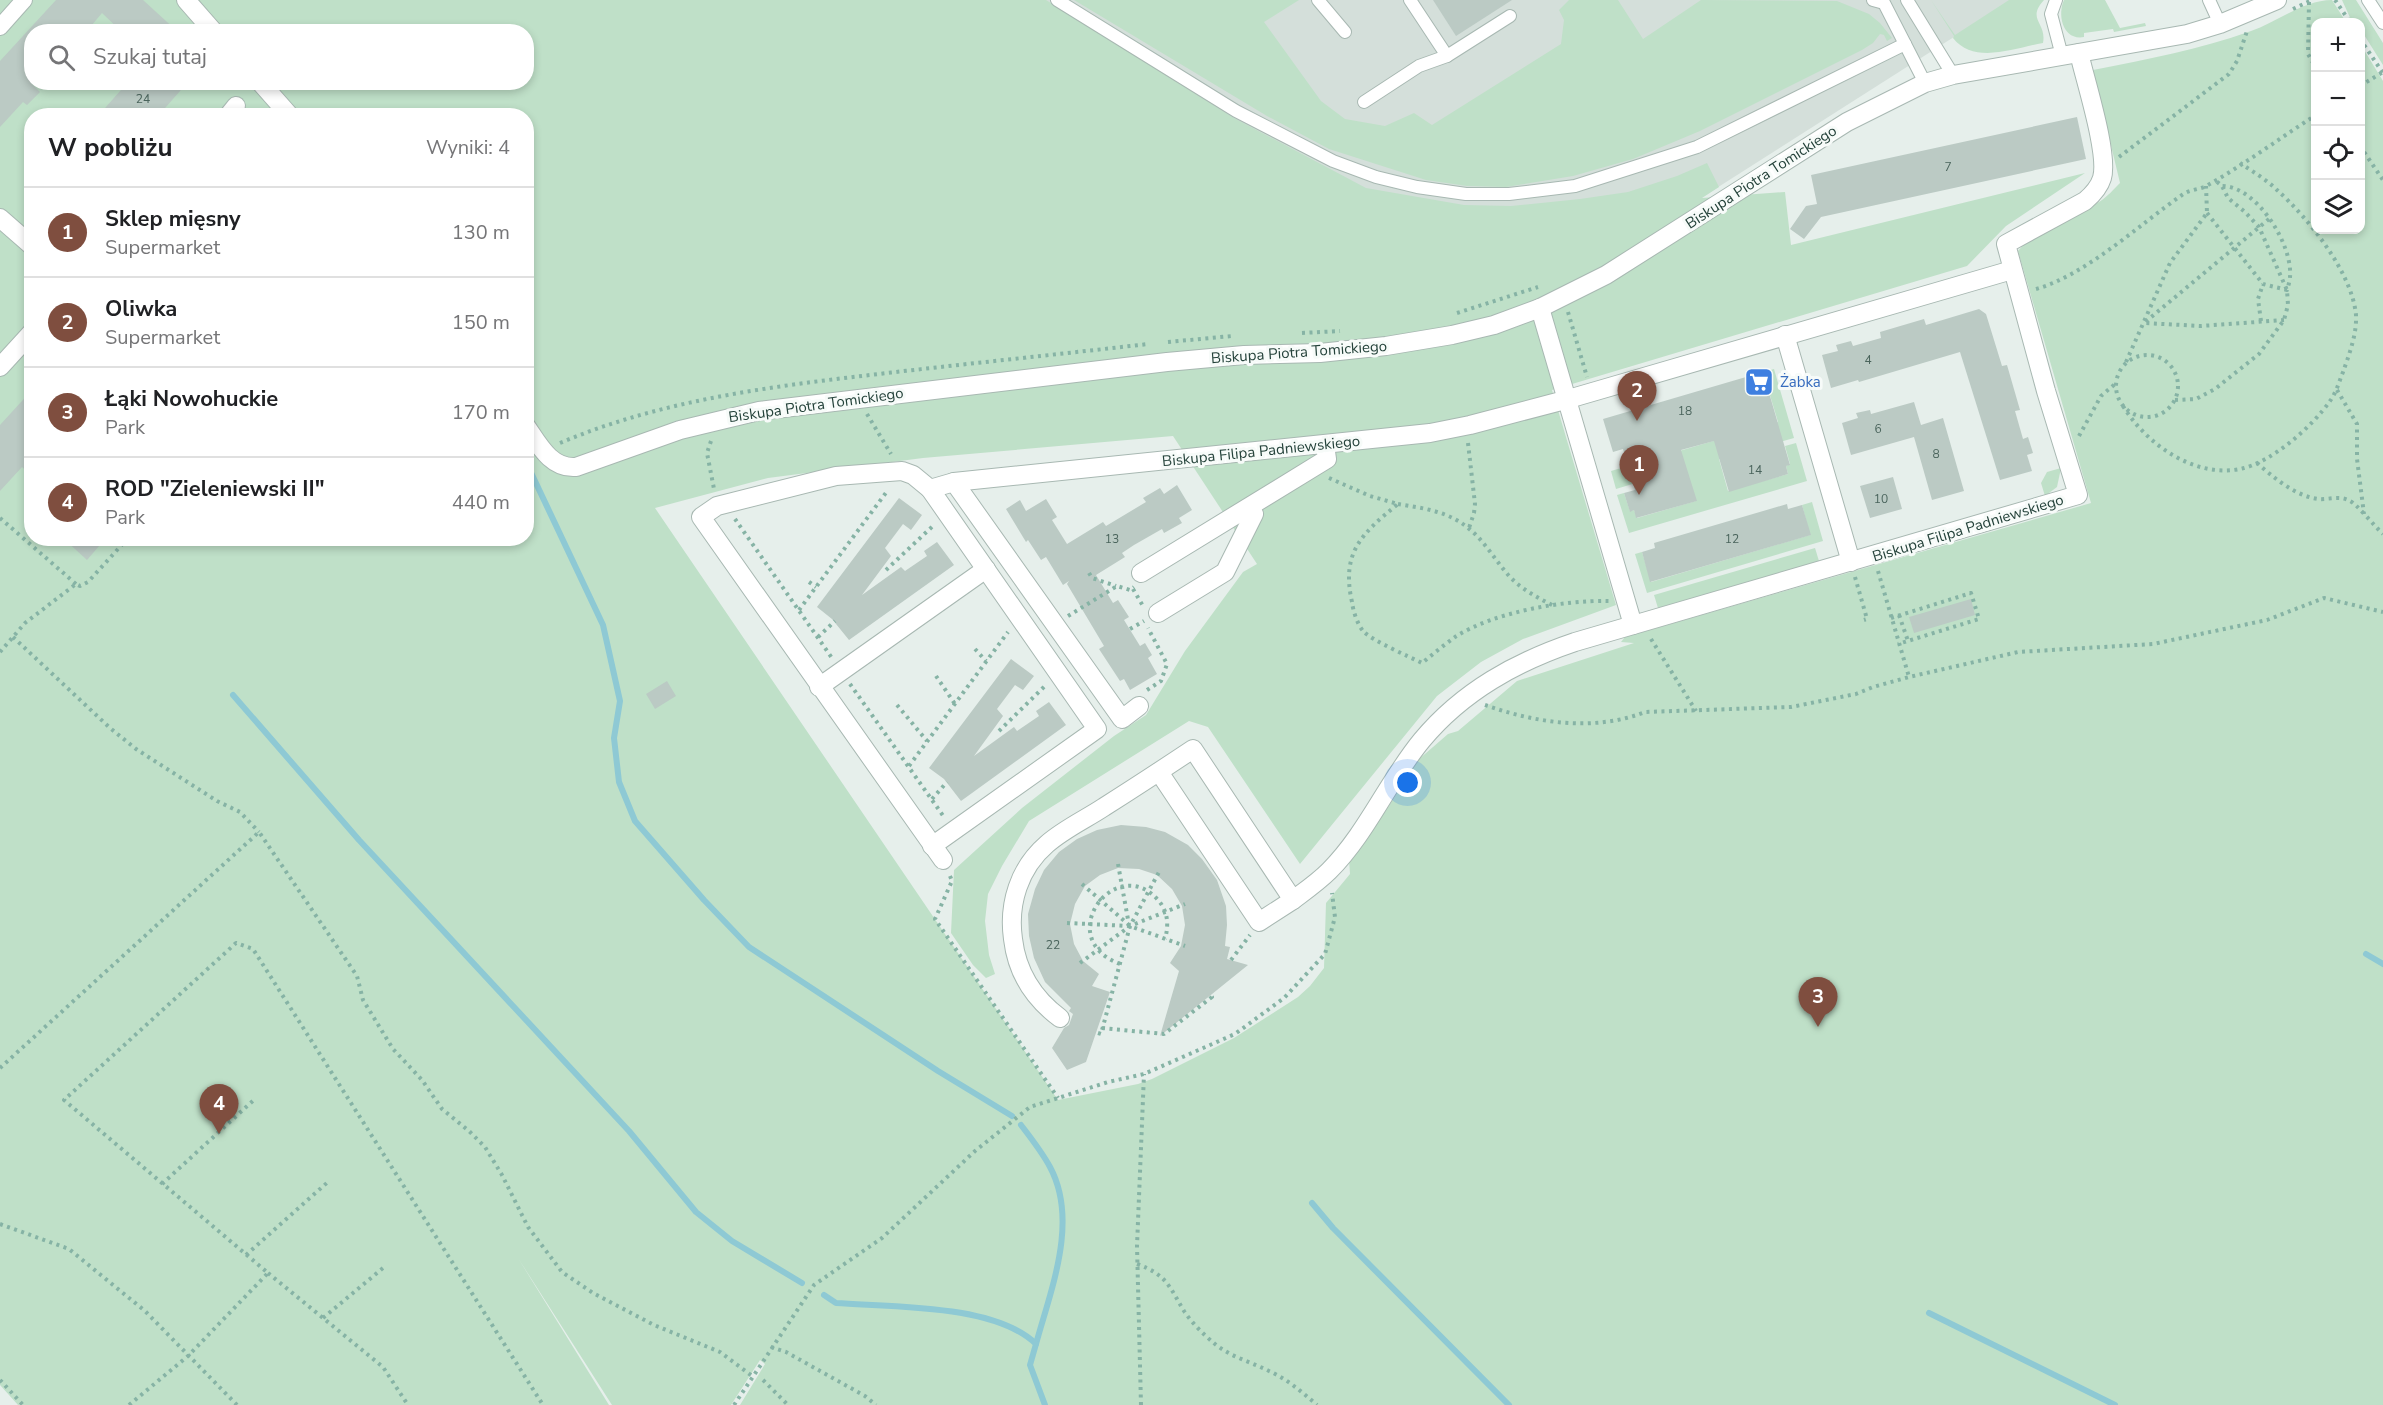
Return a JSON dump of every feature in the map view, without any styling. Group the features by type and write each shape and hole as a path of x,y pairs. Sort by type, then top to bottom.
{"street":[{"path":"0,27 24,0"},
{"path":"186,0 207,24"},
{"name":"Biskupa Piotra Tomickiego","path":"534,437 549,457 558,465 569,468 584,465 652,439 708,422 759,411 1167,362 1244,355 1320,353 1386,346 1494,325 1539,308 1606,275 1847,122 1925,83 1953,75 2187,34 2220,24 2277,0"},
{"name":"Biskupa Filipa Padniewskiego","path":"1259,922 1293,900 1329,871 1347,850 1422,741 1464,698 1527,660 1575,642 2078,495 2006,243 2085,201 2102,179 2100,145 2070,54"},
{"path":"267,90 283,108"},
{"path":"0,218 24,239"},
{"name":"Biskupa Filipa Padniewskiego","path":"930,489 954,482 1325,445 1430,433 1470,425 1565,400 2012,270"},
{"path":"1539,308 1625,602 1637,624"},
{"path":"1785,335 1851,562"},
{"path":"0,367 24,341"},
{"path":"1141,573 1327,459 1325,445"},
{"path":"902,471 913,475 930,489 1097,729 954,831 938,853 701,517 721,505 836,476 902,471"},
{"path":"954,482 1122,719 1139,706"},
{"path":"1151,617 1225,572 1254,514 1250,507"},
{"path":"819,687 986,569"},
{"path":"1060,1018 1043,1005 1031,991 1022,975 1014,951 1011,926 1012,903 1018,883 1046,844 1193,749 1293,900"},
{"path":"1159,772 1259,922"}],"lane":[{"path":"1057,0 1236,111 1333,161 1376,177 1417,187 1466,194 1509,194 1575,186 1697,147 1905,44"},
{"path":"1318,0 1345,32"},
{"path":"1410,0 1447,56"},
{"path":"1907,0 1953,75"},
{"path":"2055,0 2051,14 2070,54"},
{"path":"2209,0 2220,24"},
{"path":"2368,0 2383,23"},
{"path":"1880,1 1925,83"},
{"path":"1364,102 1419,66 1447,56 1510,16"}],"path":[{"path":"2311,59 2308,54 2309,2 2312,0"},
{"path":"2335,0 2347,18"},
{"path":"2112,163 2229,74 2238,61 2248,28"},
{"path":"2365,45 2383,72 2365,83"},
{"path":"2027,291 2054,284 2139,228 2185,193 2206,186 2311,118"},
{"path":"2365,152 2383,180"},
{"path":"2207,213 2170,263 2126,362 2119,371 2116,384 2117,394 2123,406 2141,428 2184,463 2232,470 2257,463 2290,441 2312,422 2330,401 2336,389 2347,362 2356,326 2354,304 2345,278 2324,244 2296,209 2268,182 2240,163"},
{"path":"2215,180 2222,186 2228,198 2259,227 2287,290"},
{"path":"2206,186 2207,213 2264,284 2287,290"},
{"path":"2175,400 2196,399 2215,389 2259,354 2284,321 2288,305 2287,290 2290,275 2288,262 2283,245 2269,219 2250,195 2232,186 2222,186"},
{"path":"2144,323 2269,219"},
{"path":"2261,321 2258,299 2264,284"},
{"path":"1568,306 1587,377 1588,393"},
{"path":"2144,323 2201,326 2284,321"},
{"path":"2123,406 2133,414 2144,417 2156,416 2167,411 2175,400 2178,380 2171,365 2160,357 2149,354 2137,356 2126,362"},
{"path":"2078,437 2101,396 2116,384"},
{"path":"2336,389 2357,424 2357,459 2364,516"},
{"path":"799,610 902,471 858,398"},
{"path":"708,422 711,441 707,453 721,505 799,610 954,831"},
{"path":"1469,528 1475,504 1468,442 1470,425"},
{"path":"2257,463 2274,478 2294,490 2317,499 2341,498 2352,501 2383,534"},
{"path":"1313,468 1345,486 1398,504 1436,511 1453,518 1469,528 1511,578 1535,596 1554,606"},
{"path":"1398,504 1381,518 1352,552 1347,581 1353,610 1364,632 1422,663 1457,636 1490,621 1554,606 1597,601 1625,602"},
{"path":"886,570 947,513"},
{"path":"0,518 24,539"},
{"path":"841,542 847,546"},
{"path":"32,546 80,586 88,582 121,546"},
{"path":"1874,556 1909,677"},
{"path":"1851,562 1868,619 1864,620"},
{"path":"1089,573 1092,578 1130,590 1140,584 1141,573"},
{"path":"809,582 816,587"},
{"path":"0,652 24,623 76,584"},
{"path":"1055,625 1117,586"},
{"path":"1891,618 1971,593 1979,619 1899,644"},
{"path":"1464,698 1503,711 1576,725 1626,719 1645,712 1791,707 1857,694 1909,677 2018,652 2153,644 2267,620 2324,598 2383,612"},
{"path":"1899,615 1908,641"},
{"path":"1139,706 1134,699 1161,681 1167,664 1151,617"},
{"path":"818,638 835,621"},
{"path":"1637,624 1697,711"},
{"path":"909,766 1005,636"},
{"path":"13,637 136,749 217,801 240,812 259,832 357,976 363,1000 393,1049 422,1080 442,1109 485,1147 528,1227 562,1272 593,1293 644,1319 720,1352 752,1376"},
{"path":"975,649 986,662"},
{"path":"999,731 1058,673"},
{"path":"936,676 955,704"},
{"path":"897,705 927,741"},
{"path":"932,799 947,782"},
{"path":"0,1068 259,832"},
{"path":"938,853 952,881 935,919 1058,1098"},
{"path":"1118,864 1130,926"},
{"path":"734,1405 809,1290 820,1279 882,1238 975,1150 1030,1107 1144,1074 1235,1034 1284,998 1325,954 1335,916 1329,871"},
{"path":"1098,1033 1101,1034 1130,926 1159,872"},
{"path":"1082,884 1130,926"},
{"path":"1119,964 1109,960 1097,950 1092,941 1090,915 1105,894 1122,887 1142,889 1148,892 1162,905 1165,912 1168,930 1165,939"},
{"path":"1080,963 1130,926 1185,904"},
{"path":"1231,960 1259,922"},
{"path":"1067,923 1130,926 1185,946"},
{"path":"408,1405 383,1367 246,1255 64,1100 236,943 253,949 543,1405"},
{"path":"1102,1028 1164,1035 1212,997 1210,995"},
{"path":"1141,1405 1137,1264 1144,1074"},
{"path":"162,1184 256,1098"},
{"path":"246,1255 329,1181"},
{"path":"0,1224 69,1249 145,1311 237,1405"},
{"path":"1137,1264 1155,1273 1172,1287 1190,1319 1217,1346 1232,1356 1272,1372 1317,1405"},
{"path":"322,1318 383,1268"},
{"path":"129,1405 188,1356 268,1273"},
{"path":"771,1347 786,1352 865,1396 876,1405"},
{"path":"0,1380 23,1405"},
{"path":"763,1380 788,1405"}],"shaded area":[{"path":"946,0 2012,0 1701,198 1506,253"}],"green space":[{"path":"0,0 1046,0 1234,118 1366,188 1464,205 1511,206 1628,192 1677,176 1707,163 1719,187 1702,198 1785,192 1791,245 2085,173 2006,226 1967,266 1552,390 1616,605 1523,639 1481,662 1437,696 1300,864 1208,727 1189,721 1029,821 988,894 985,921 989,955 995,974 986,978 973,965 951,933 954,870 1022,808 1114,736 1146,715 1185,651 1243,572 1257,564 1173,436 923,458 768,478 655,508 1058,1100 1138,1084 1152,1079 1234,1038 1298,997 1324,968 1326,903 1350,874 1349,859 1389,806 1418,760 1448,734 1458,731 1517,681 1634,643 1621,642 1625,637 2091,503 2018,251 2034,236 2099,202 2120,183 2093,70 2212,44 2261,27 2311,4 2332,0 2343,18 2311,18 2311,234 2365,234 2365,52 2383,81 2383,1405 740,1405 765,1364 760,1360 731,1405 612,1405 518,1258 609,1405 18,1405 0,1385"},
{"path":"1074,0 1299,0 1264,22 1321,101 1345,119 1385,126 1414,113 1432,125 1561,44 1564,20 1559,10 1569,0 1618,0 1643,39 1701,0 1837,1 1869,14 1892,38 1887,41 1884,35 1880,34 1873,43 1862,50 1700,131 1633,159 1573,176 1506,187 1467,186 1426,180 1329,149 1267,116"},
{"path":"1931,0 1955,35 2009,0 2044,0 2037,12 2043,43 2008,51 1983,53 1972,51 1953,38 1954,36"},
{"path":"2064,0 2105,0 2120,28 2145,23 2146,26 2114,32 2113,29 2084,33 2084,37 2077,37 2071,35 2064,26 2061,13"},
{"path":"2342,0 2356,0 2383,43 2383,65 2365,36 2365,18 2350,18"},
{"path":"1774,369 1794,438 1719,459 1728,491 1788,474 1786,466 1790,464 1785,446 1796,443 1807,481 1629,533 1617,495 1624,493 1630,511 1634,510 1637,518 1696,501 1652,478 1616,489 1611,471 1778,422 1763,372"},
{"path":"2061,468 2057,487 2045,496 2041,483 2047,472"},
{"path":"1812,502 1823,541 1647,593 1635,554 1642,552 1651,582 1810,535 1802,505"},
{"path":"1815,548 1819,561 1658,608 1654,595"}],"building":[{"path":"56,0 143,0 169,24 114,24 102,13 93,24 34,24"},
{"path":"1433,0 1512,0 1456,36"},
{"path":"24,35 24,90 40,92 27,105 23,102 0,127 0,61"},
{"path":"121,90 181,90 165,108 105,108"},
{"path":"2077,117 2086,159 1821,217 1804,239 1790,229 1806,206 1817,204 1811,175"},
{"path":"1979,309 1986,314 2002,366 2007,365 2020,410 2015,411 2023,439 2028,437 2033,453 2027,455 2032,471 2000,480 1960,352 1831,388 1822,355 1838,351 1836,345 1851,341 1853,346 1881,338 1880,332 1924,319 1926,325"},
{"path":"1763,372 1790,465 1786,466 1788,474 1729,492 1714,441 1681,450 1697,501 1636,518 1634,510 1630,512 1624,493 1635,490 1623,449 1613,452 1603,419"},
{"path":"24,399 24,469 22,467 0,491 0,425"},
{"path":"1914,402 1921,425 1943,418 1964,491 1932,500 1914,437 1851,455 1842,423 1858,418 1856,413 1870,410 1871,414"},
{"path":"1893,477 1902,509 1870,518 1860,486"},
{"path":"1177,485 1192,510 1179,518 1182,523 1164,533 1162,529 1134,545 1122,553 1125,557 1096,575 1113,603 1118,600 1129,617 1124,620 1140,646 1145,643 1152,655 1148,658 1157,674 1130,690 1124,679 1120,681 1099,649 1104,646 1067,584 1069,581 1063,585 1046,557 1041,560 1028,540 1026,542 1006,509 1020,500 1026,511 1046,499 1057,517 1052,520 1067,544 1103,522 1106,526 1146,502 1143,498 1160,488 1164,494"},
{"path":"899,498 922,515 911,530 903,524 885,548 891,556 862,595 901,567 905,571 927,556 924,551 937,542 954,565 849,640 832,619 817,607"},
{"path":"1787,504 1788,509 1802,505 1811,535 1650,582 1642,552 1655,548 1654,543"},
{"path":"72,546 99,546 87,560"},
{"path":"1971,599 1975,615 1914,633 1909,617"},
{"path":"1011,659 1034,676 1023,690 1015,685 997,709 1003,716 974,756 1014,727 1017,731 1039,716 1036,711 1049,702 1066,725 961,801 944,779 929,768"},
{"path":"667,681 676,696 655,709 646,694"},
{"path":"1121,825 1146,827 1165,832 1188,845 1202,859 1217,880 1226,906 1225,946 1230,947 1227,959 1248,965 1160,1036 1179,971 1170,963 1181,946 1185,925 1182,906 1172,889 1157,875 1139,869 1118,868 1100,875 1085,886 1075,904 1070,924 1074,944 1083,961 1099,974 1092,986 1110,992 1086,1062 1067,1070 1052,1048 1064,1028 1069,1025 1073,1014 1069,1011 1071,1008 1045,982 1034,958 1029,936 1028,914 1035,889 1044,870 1059,852 1077,839 1097,830"}],"waterway":[{"path":"534,479 603,625 620,701 614,738 619,782 635,821 704,900 749,947 938,1071 1012,1116"},
{"path":"233,695 359,840 629,1131 696,1212 732,1241 802,1283"},
{"path":"2366,954 2383,964"},
{"path":"1021,1125 1050,1167 1058,1188 1062,1210 1060,1255 1036,1344"},
{"path":"1312,1203 1333,1228 1509,1405"},
{"path":"824,1295 836,1303 913,1307 969,1315 995,1321 1018,1331 1036,1344 1030,1365 1045,1405"},
{"path":"1929,1313 2115,1405"}],"place":[{"name":"Żabka","path":"1759,382"},
{"name":"Oliwka","path":"1637,421"},
{"name":"Sklep mięsny","path":"1639,495"},
{"name":"Łąki Nowohuckie","path":"1818,1027"},
{"name":"ROD \"Zieleniewski II\"","path":"219,1134"}]}
